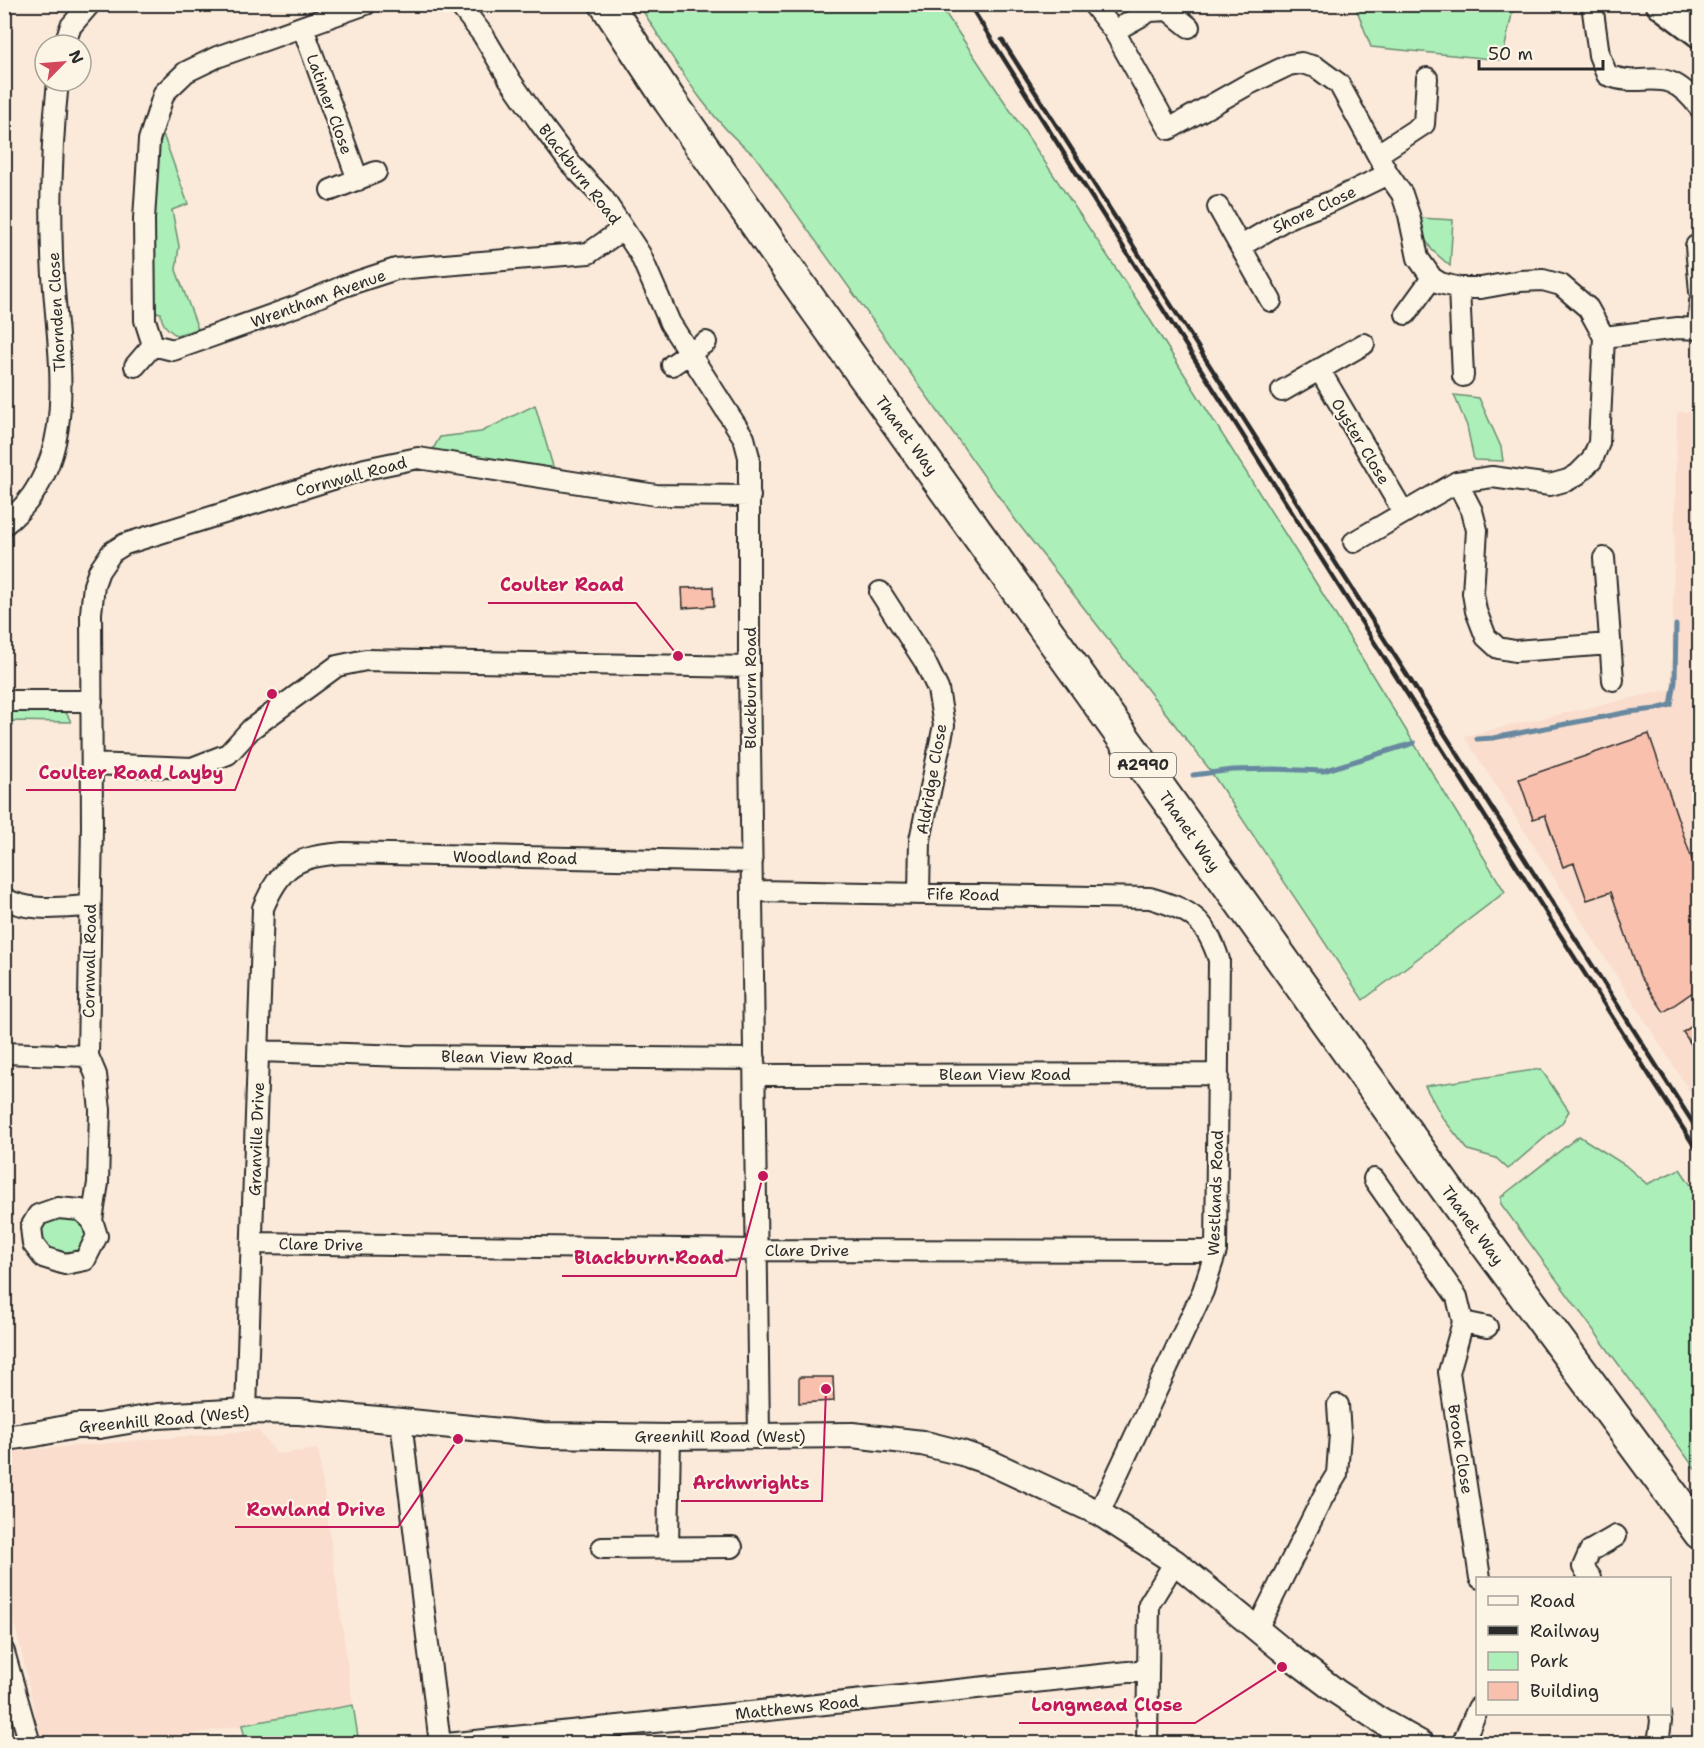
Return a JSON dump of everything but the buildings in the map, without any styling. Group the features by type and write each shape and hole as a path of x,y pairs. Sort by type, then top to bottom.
{"main road":[{"name":"Thanet Way","path":"606,4 670,101 820,315 1459,1207 1700,1533"},
{"path":"1660,4 1700,34"}],"street":[{"path":"69,33 90,4"},
{"path":"135,366 153,345 145,320 144,219 149,140 164,93 186,72 217,57 366,4"},
{"name":"Blackburn Road","path":"457,4 483,35 510,80 570,163 603,198 640,254 670,323 744,438 749,457 749,667 759,1435"},
{"path":"1093,4 1114,32 1170,129 1247,85 1289,65 1301,63 1316,67 1339,84 1388,174 1402,194 1418,258 1432,278 1440,283 1459,288 1481,288 1520,281 1543,280 1561,285 1588,308 1605,337 1599,443 1596,453 1584,469 1568,480 1550,485 1492,477 1456,482 1354,542"},
{"path":"1592,4 1599,56 1606,75 1618,80 1668,80 1688,92 1700,108"},
{"path":"1114,32 1150,11 1168,10 1190,27"},
{"name":"Latimer Close","path":"303,28 358,180"},
{"path":"1378,154 1424,124 1427,78"},
{"name":"Thornden Close","path":"4,525 33,494 46,473 55,450 59,422 61,397 52,255 53,131 57,93"},
{"path":"331,190 376,172"},
{"name":"Shore Close","path":"1241,246 1290,218 1388,174"},
{"path":"1218,207 1271,301"},
{"name":"Wrentham Avenue","path":"153,345 174,350 297,306 344,286 396,269 589,253 623,229"},
{"path":"1696,246 1700,292"},
{"path":"1406,314 1432,278"},
{"path":"1459,288 1463,376"},
{"path":"1605,337 1678,328 1699,329 1700,302"},
{"path":"672,365 706,342"},
{"path":"1282,391 1364,344"},
{"name":"Oyster Close","path":"1319,369 1404,513"},
{"name":"Cornwall Road","path":"93,1220 98,1183 100,1110 96,1075 88,1056 92,764 91,613 94,585 99,571 112,552 125,544 165,530 365,469 418,458 656,495 750,496"},
{"path":"1456,482 1472,511 1477,530 1473,593 1476,611 1486,637 1498,648 1515,651 1610,644"},
{"path":"1604,558 1613,680"},
{"name":"Aldridge Close","path":"881,604 929,671 938,689 944,725 920,840 919,894"},
{"path":"92,764 192,768 207,764 228,754 251,729 337,666 366,660 749,667"},
{"path":"4,700 92,700"},
{"name":"Woodland Road","path":"283,873 297,862 313,856 343,853 752,862"},
{"name":"Granville Drive","path":"246,1411 263,908 283,873"},
{"name":"Fife Road","path":"753,891 1150,898 1172,904"},
{"path":"4,898 10,902 33,907 90,906"},
{"name":"Westlands Road","path":"1099,1513 1203,1292 1216,1251 1219,960 1213,940 1196,917 1172,904"},
{"name":"Blean View Road","path":"259,1051 755,1067 1218,1074"},
{"path":"4,1053 88,1056"},
{"path":"1376,1178 1457,1298 1463,1322 1487,1327"},
{"name":"Clare Drive","path":"253,1243 757,1250 1216,1251"},
{"name":"Brook Close","path":"1463,1322 1449,1372 1480,1577"},
{"path":"1257,1629 1323,1497 1337,1474 1344,1434 1338,1405"},
{"name":"Greenhill Road (West)","path":"4,1438 158,1416 246,1411 299,1412 401,1420 542,1435 670,1437 852,1435 922,1443 991,1463 1099,1513 1175,1562 1336,1692 1381,1721 1422,1743"},
{"path":"401,1420 440,1743"},
{"path":"668,1548 670,1437"},
{"path":"1590,1577 1583,1567 1590,1551 1616,1536"},
{"path":"602,1550 732,1548"},
{"path":"1147,1743 1149,1604 1175,1562"},
{"path":"4,1652 30,1743"},
{"name":"Matthews Road","path":"447,1743 526,1740 1147,1670"},
{"path":"1462,1743 1476,1712"},
{"path":"1658,1743 1660,1715"}],"shaded area":[{"path":"1677,412 1699,412 1699,1106 1464,736 1671,689"},
{"path":"258,1430 277,1454 318,1449 353,1705 143,1743 42,1743 5,1581 5,1452"}],"green space":[{"path":"639,5 940,5 1147,315 1316,583 1505,892 1363,1000 1207,766 1017,522 755,156 705,105"},
{"path":"1355,5 1514,5 1502,60 1371,47"},
{"path":"159,123 188,204 172,210 179,246 176,270 198,329 176,335 165,326 161,313 155,312 155,137"},
{"path":"1420,218 1453,220 1450,266 1432,250 1421,233"},
{"path":"1454,395 1479,398 1501,447 1503,461 1474,460 1467,426"},
{"path":"535,405 557,480 427,459 440,437 481,432"},
{"path":"5,706 61,710 67,714 71,722 5,721"},
{"path":"1541,1069 1569,1111 1562,1123 1508,1169 1496,1158 1468,1150 1442,1117 1425,1086"},
{"path":"1579,1136 1625,1165 1647,1184 1680,1169 1699,1197 1699,1474 1501,1204 1501,1197"},
{"path":"38,1215 92,1220 85,1260 43,1257"},
{"path":"353,1705 359,1743 246,1743 242,1725"}],"waterway":[{"path":"1477,739 1671,705 1675,682 1676,625"},
{"path":"1193,775 1233,770 1323,771 1414,743"}],"railway":[{"path":"969,4 1700,1155"},
{"path":"1002,40 1700,1134"}],"place":[{"name":"Coulter Road","path":"678,656"},
{"name":"Coulter Road Layby","path":"272,694"},
{"name":"Blackburn Road","path":"763,1176"},
{"name":"Archwrights","path":"826,1389"},
{"name":"Rowland Drive","path":"458,1439"},
{"name":"Longmead Close","path":"1282,1667"}]}
